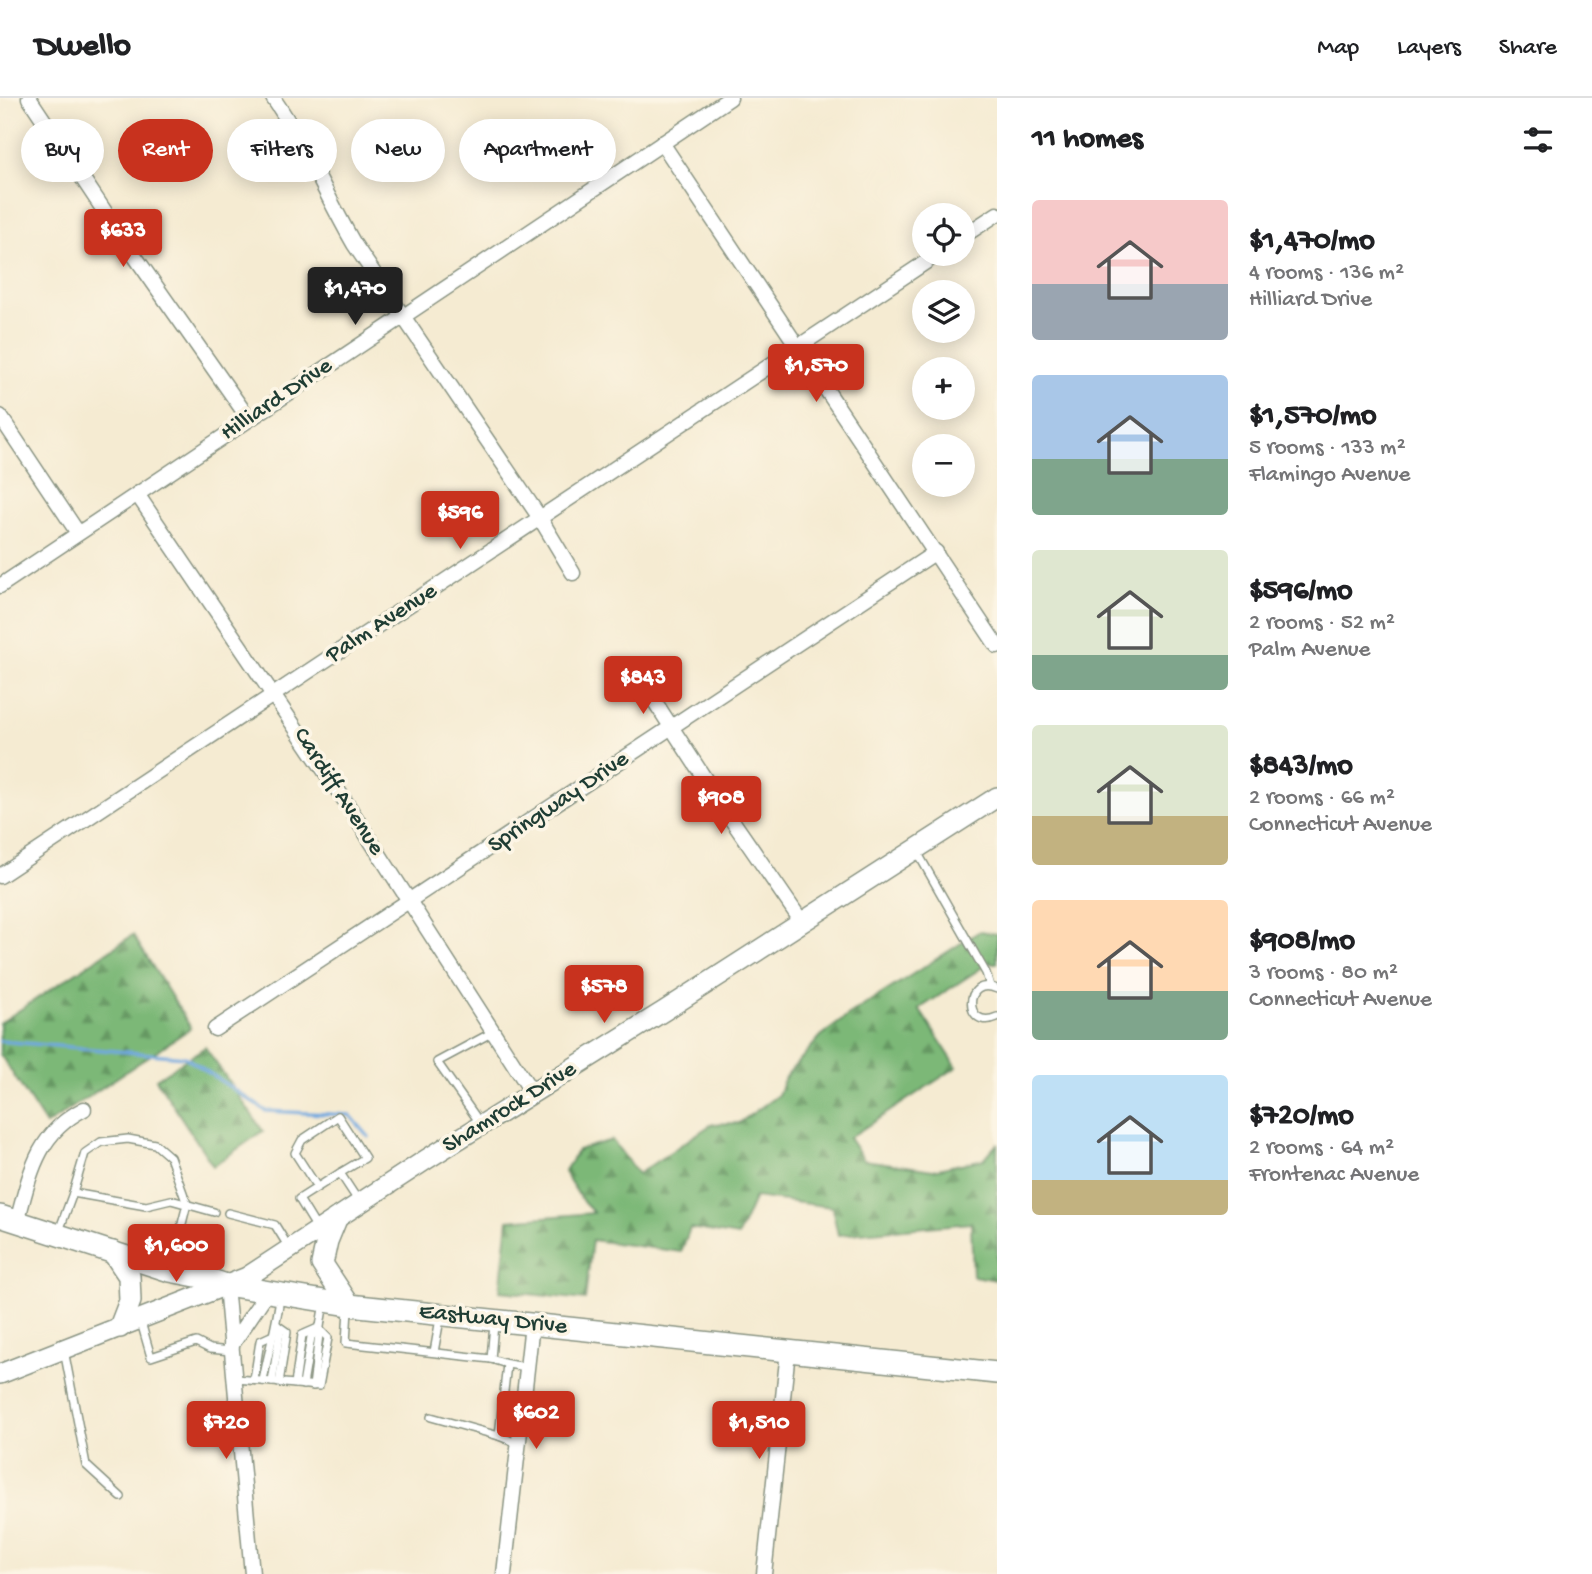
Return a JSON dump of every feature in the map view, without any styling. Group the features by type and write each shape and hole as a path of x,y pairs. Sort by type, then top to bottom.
{"main road":[{"name":"Eastway Drive","path":"9,1219 170,1271 226,1285 349,1305 997,1373"},
{"path":"327,1225 322,1265 349,1305"},
{"path":"113,1252 129,1276 130,1323"}],"street":[{"path":"29,98 127,245 249,419"},
{"path":"273,98 286,116 354,244 540,518 573,573"},
{"name":"Hilliard Drive","path":"0,586 730,98"},
{"path":"662,144 997,646"},
{"path":"975,229 997,215"},
{"name":"Palm Avenue","path":"0,876 920,266"},
{"path":"0,416 78,533"},
{"name":"Cardiff Avenue","path":"137,494 411,901 533,1094"},
{"name":"Springway Drive","path":"215,1029 936,552"},
{"path":"644,685 802,922"},
{"name":"Shamrock Drive","path":"0,1374 247,1277 997,797"},
{"path":"9,1219 41,1148 68,1117 84,1109"},
{"path":"226,1285 252,1574"},
{"path":"231,1349 274,1293"},
{"path":"504,1574 531,1324"},
{"path":"764,1574 788,1351"}],"lane":[{"path":"916,850 993,988 975,992 971,1008 982,1019 997,1017"},
{"path":"482,1126 437,1062 493,1032"},
{"path":"317,1187 295,1153 302,1140 338,1116 365,1158 299,1199 327,1225"},
{"path":"58,1233 74,1193 85,1153 101,1142 128,1139 155,1144 170,1157 187,1204 170,1271"},
{"path":"340,1173 359,1204"},
{"path":"74,1193 146,1206 171,1200 214,1212"},
{"path":"228,1213 275,1225 290,1250"},
{"path":"271,1382 271,1336 277,1325 274,1293"},
{"path":"299,1384 325,1301"},
{"path":"349,1305 346,1343 491,1359 527,1367"},
{"path":"434,1352 441,1315"},
{"path":"491,1359 495,1320"},
{"path":"130,1323 151,1357 196,1342 210,1349 231,1349"},
{"path":"271,1382 287,1332 277,1325"},
{"path":"236,1379 316,1386 328,1338 318,1328"},
{"path":"254,1380 260,1341 271,1336"},
{"path":"64,1349 86,1465 121,1497"},
{"path":"499,1436 507,1364"},
{"path":"431,1417 519,1444"}],"green space":[{"path":"980,931 997,934 997,963 989,963 919,1009 957,1067 849,1138 864,1160 933,1170 984,1159 997,1144 997,1280 973,1276 971,1223 838,1235 832,1207 755,1197 738,1236 690,1228 681,1252 592,1240 585,1300 500,1291 508,1220 594,1213 584,1203 564,1172 578,1150 612,1140 638,1174 712,1124 739,1123 778,1095 785,1077 821,1036"},
{"path":"133,935 191,1028 46,1125 0,1054 0,1023"},
{"path":"205,1047 263,1131 213,1166 156,1079"}],"waterway":[{"path":"0,1041 185,1057 266,1111 350,1115 369,1137"}]}
